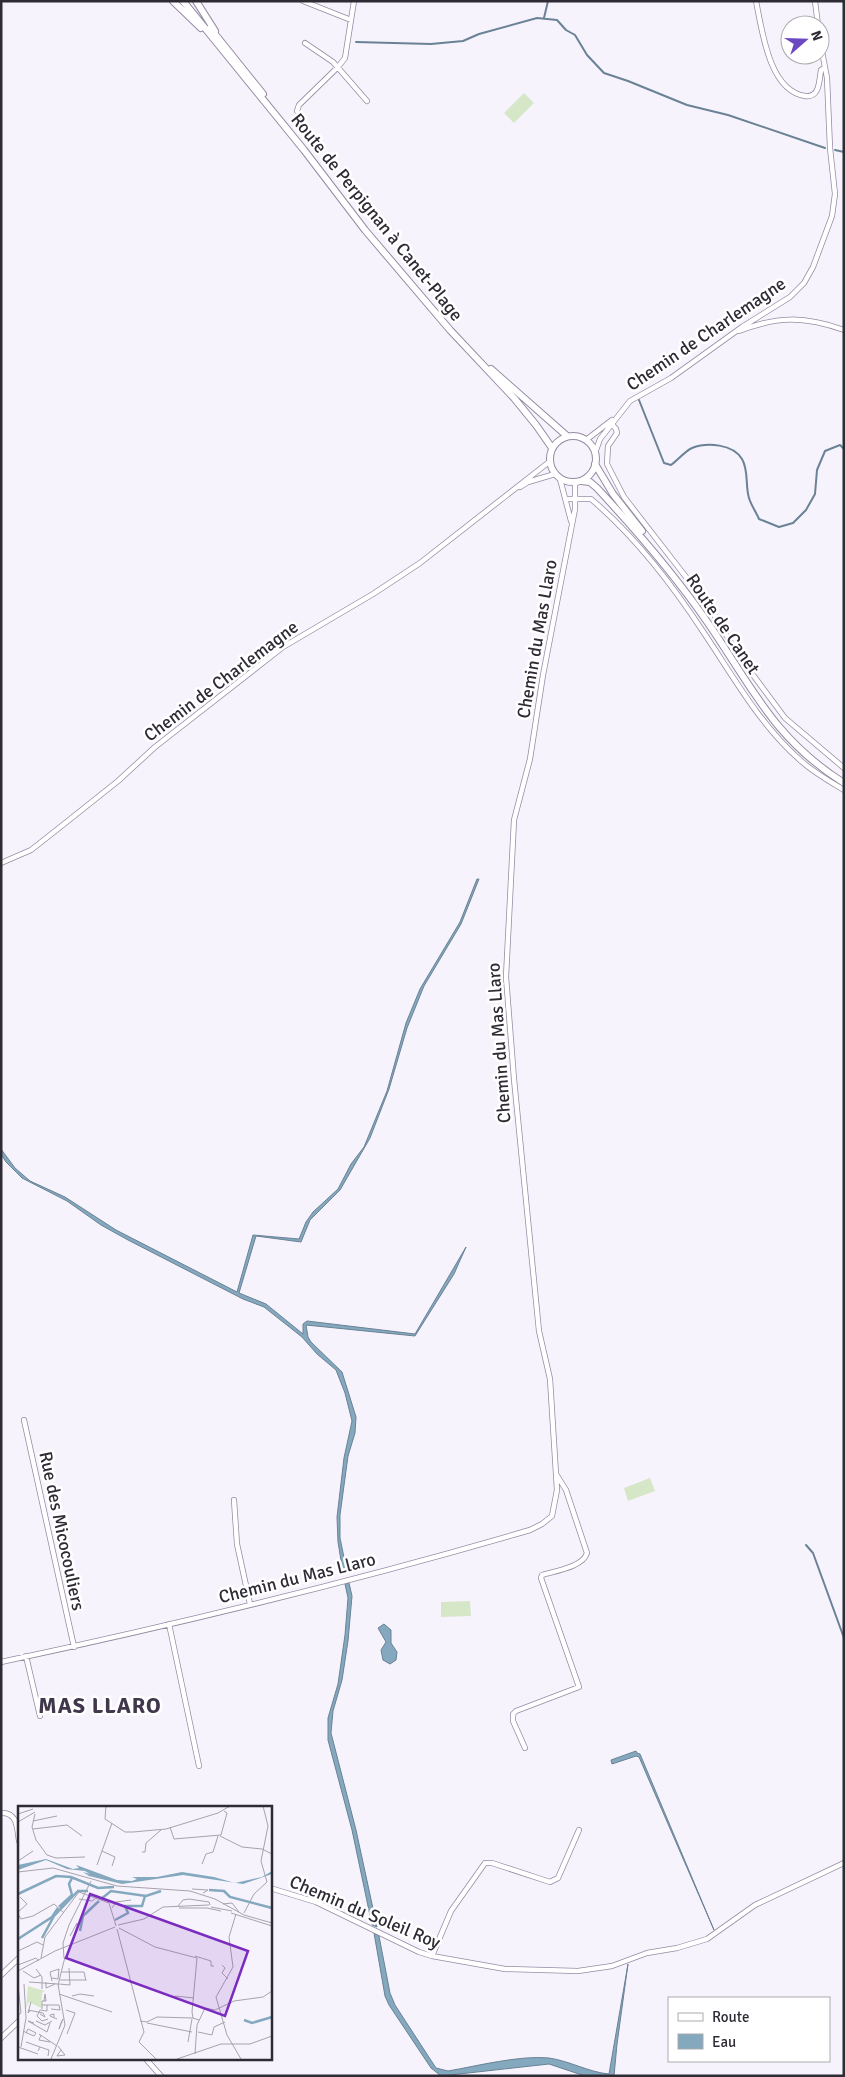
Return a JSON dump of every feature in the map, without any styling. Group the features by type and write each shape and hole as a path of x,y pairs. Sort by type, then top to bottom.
{"main road":[{"path":"173,1 231,60"},
{"name":"Route de Perpignan à Canet-Plage","path":"183,1 304,150 365,230 450,330 514,398 552,448"},
{"name":"Route de Perpignan à Canet-Plage","path":"187,1 218,36 367,227 489,368 567,436"},
{"path":"196,1 218,36"},
{"path":"567,436 580,437 586,440 595,453 595,464 590,474 578,481 558,476 550,462 552,448 567,436"},
{"name":"Route de Canet","path":"595,464 613,494 702,608 777,720 800,745 844,778"},
{"name":"Route de Canet","path":"578,481 590,482 597,488 658,557 708,624 750,691 779,729 797,748 844,783"}],"street":[{"path":"303,1 351,20"},
{"path":"297,111 300,105 345,58 354,1"},
{"path":"756,1 764,48 784,84 790,91 799,95 810,96 814,94 818,90 821,70 825,67"},
{"path":"814,1 816,15"},
{"path":"305,43 338,67 367,101"},
{"name":"Chemin de Charlemagne","path":"595,453 600,440 611,423 630,401 671,378 731,335 790,297 804,283 813,267 832,216 835,194 825,67"},
{"path":"731,335 752,326 782,319 816,322 844,330"},
{"path":"611,423 617,433 608,446 607,464 624,497 710,608 748,670 785,718 844,768"},
{"name":"Chemin de Charlemagne","path":"586,440 611,423"},
{"name":"Chemin de Charlemagne","path":"1,863 31,850 118,781 155,747 284,646 373,594 412,568 550,462"},
{"path":"558,476 566,499 571,525"},
{"name":"Chemin de Charlemagne","path":"511,493 528,482 558,476"},
{"name":"Chemin du Mas Llaro","path":"1,1662 74,1647 370,1574 530,1530 552,1516 557,1490 550,1379 539,1331 514,1080 506,977 514,820 530,759 543,675 575,509 574,499 578,481"},
{"path":"566,499 591,499 629,535 683,602 746,696 779,739 800,761 844,790"},
{"name":"Rue des Micocouliers","path":"24,1420 74,1647"},
{"name":"Chemin du Mas Llaro","path":"525,1748 513,1722 513,1714 516,1711 578,1687 542,1578 542,1575 579,1562 585,1558 587,1553 566,1490 556,1474"},
{"path":"234,1500 237,1544 250,1604"},
{"path":"168,1624 199,1766"},
{"path":"26,1656 40,1716"},
{"path":"1,1813 10,1815 16,1820 18,1834"},
{"path":"432,1956 451,1911 484,1863 492,1862 550,1882 554,1881 558,1878 579,1830"},
{"name":"Chemin du Soleil Roy","path":"271,1888 316,1902 419,1952 432,1956 505,1969 578,1971 612,1966 647,1953 676,1948 707,1939 754,1905 844,1863"},
{"path":"1,1975 18,1959"},
{"path":"1,2038 18,2022"},
{"path":"147,2060 161,2076"}],"green space":[{"path":"524,93 534,103 514,123 504,113"},
{"path":"650,1478 655,1491 628,1501 624,1488"},
{"path":"470,1601 471,1616 441,1617 441,1602"}],"water":[{"path":"477,879 479,879 461,924 424,986 407,1028 389,1089 370,1138 340,1190 310,1220 301,1242 256,1236 239,1293 266,1304 303,1334 303,1324 307,1321 415,1334 466,1247 454,1274 415,1336 306,1325 311,1342 342,1372 356,1417 355,1433 348,1456 340,1515 340,1538 347,1572 343,1573 338,1542 337,1517 344,1458 352,1421 345,1393 336,1370 317,1354 302,1337 264,1307 243,1299 128,1240 101,1225 67,1201 22,1178 6,1162 1,1154 1,1149 15,1168 30,1181 65,1197 116,1230 237,1292 253,1235 299,1239 306,1222 313,1212 338,1189 351,1164 364,1147 387,1091 406,1023 420,989 460,922"},
{"path":"349,1583 352,1596 348,1641 342,1680 333,1711 331,1733 356,1830 377,1927 372,1925 352,1830 328,1740 328,1718 338,1684 345,1635 348,1598 345,1584"},
{"path":"384,1624 391,1630 391,1643 397,1652 396,1660 390,1664 383,1660 381,1650 386,1642 378,1628"},
{"path":"636,1751 640,1754 714,1930 639,1757 636,1756 612,1764 611,1760"},
{"path":"374,1933 379,1936 390,1993 395,2005 436,2068 448,2071 538,2057 557,2059 609,2074 628,1964 614,2076 585,2076 549,2064 441,2076 431,2068 389,2005 385,1996"}],"waterway":[{"path":"544,18 548,1"},
{"path":"356,42 431,44 463,41 479,34 537,18 557,20 566,30 575,35 587,55 604,73 687,105 728,115 825,148"},
{"path":"835,150 844,152"},
{"path":"639,400 664,463 671,465 689,449 698,446 712,445 732,450 738,454 744,464 749,498 759,519 779,527 793,523 806,510 815,494 817,470 825,451 840,445 844,449"},
{"path":"806,1545 813,1553 844,1638"}],"district":[{"name":"MAS LLARO","path":"100,1705"}]}
